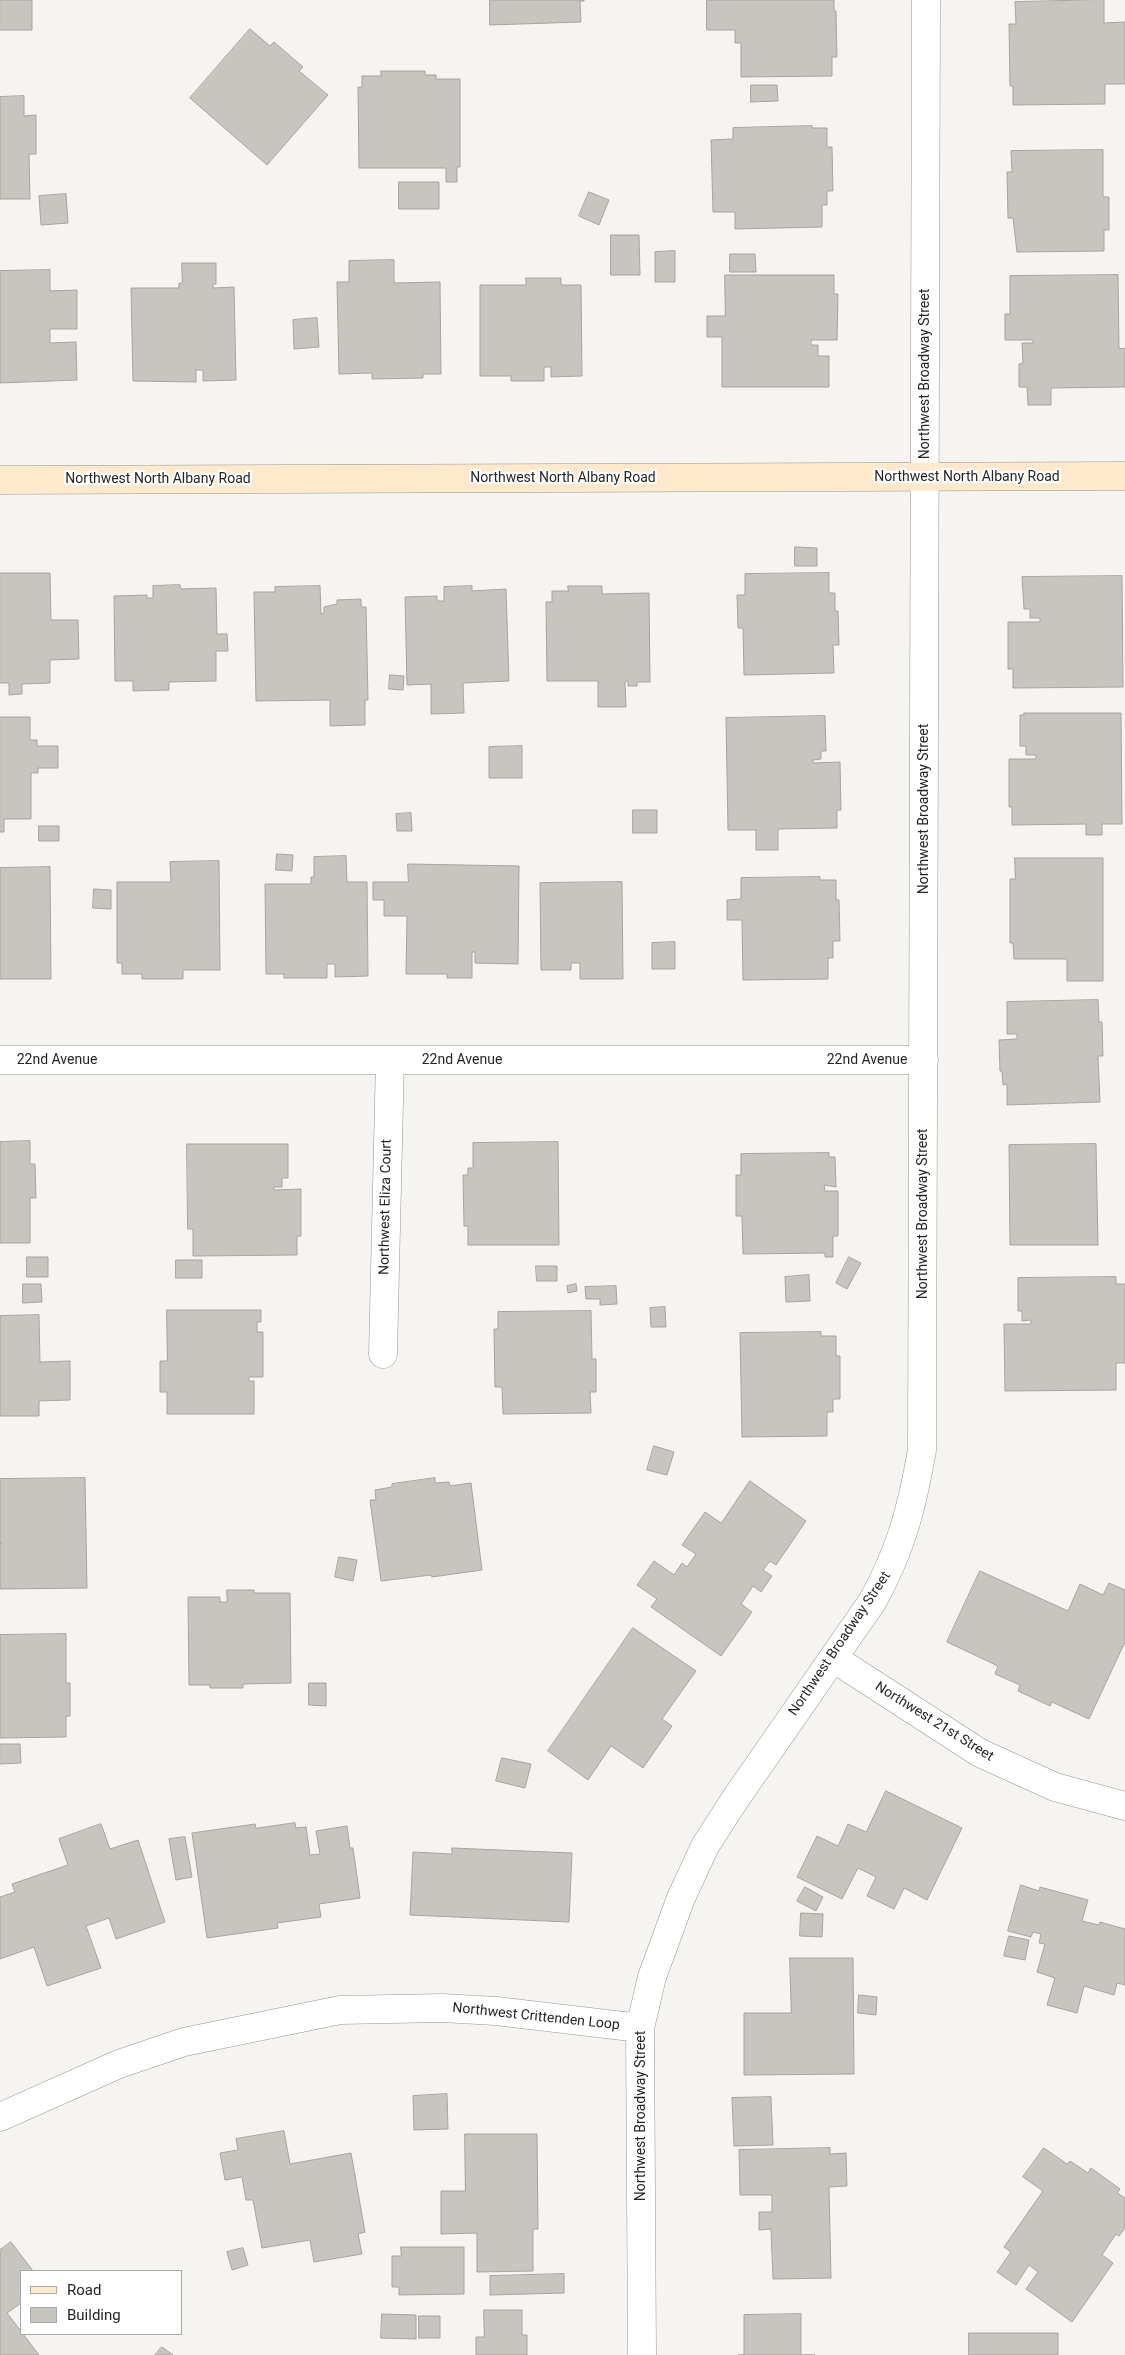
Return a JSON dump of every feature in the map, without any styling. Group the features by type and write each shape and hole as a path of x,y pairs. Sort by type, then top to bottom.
{"street":[{"name":"Northwest Broadway Street","path":"642,2355 640,2028 652,1977 681,1898 706,1846 736,1798 872,1602 891,1568 913,1502 922,1450 926,0"},
{"name":"Northwest North Albany Road","path":"0,480 1125,476"},
{"name":"22nd Avenue","path":"0,1060 924,1060"},
{"name":"Northwest Eliza Court","path":"383,1354 390,1060"},
{"name":"Northwest 21st Street","path":"833,1658 980,1753 1055,1787 1125,1806"},
{"name":"Northwest Crittenden Loop","path":"0,2116 119,2064 184,2042 340,2010 442,2008 496,2011 640,2028"}],"building":[{"path":"0,0 32,0 32,30 0,30"},
{"path":"490,0 584,1 580,1 581,22 490,25"},
{"path":"707,0 834,0 837,57 832,57 832,76 741,77 741,43 735,43 735,30 707,30"},
{"path":"1104,0 1104,23 1125,22 1125,84 1105,84 1105,104 1013,105 1013,86 1010,86 1009,24 1016,24 1015,2"},
{"path":"250,29 270,46 274,42 303,67 299,71 328,95 267,165 190,98"},
{"path":"381,71 425,71 425,75 436,75 436,79 460,79 460,167 457,167 457,182 446,182 446,168 359,168 358,87 362,87 362,76 381,76"},
{"path":"751,85 777,85 778,101 751,102"},
{"path":"24,96 24,116 36,115 36,154 29,154 30,199 0,199 0,97"},
{"path":"812,126 812,128 827,128 827,147 832,147 833,191 827,191 827,205 822,205 822,227 735,229 735,212 713,212 711,140 733,139 733,128"},
{"path":"1103,150 1103,197 1109,197 1109,230 1104,230 1104,251 1017,252 1013,218 1008,218 1007,172 1012,172 1011,151"},
{"path":"399,182 439,182 439,209 399,209"},
{"path":"589,192 609,200 599,225 579,216"},
{"path":"66,194 68,223 41,225 39,196"},
{"path":"611,235 639,235 640,275 611,275"},
{"path":"675,251 675,282 655,282 655,252"},
{"path":"730,254 755,254 756,272 730,272"},
{"path":"394,260 394,283 440,282 441,374 423,374 423,378 372,379 372,373 339,374 337,282 349,282 349,261"},
{"path":"182,263 216,263 216,284 213,284 213,288 234,287 236,380 203,381 203,370 196,370 196,382 133,381 131,288 179,288 179,283 182,283"},
{"path":"50,270 50,291 77,290 77,329 50,329 50,343 76,342 77,380 0,383 0,271"},
{"path":"725,275 834,275 834,294 838,294 837,340 811,340 811,345 818,345 818,356 829,356 829,387 722,387 722,337 707,337 707,316 725,316"},
{"path":"1118,275 1119,349 1125,348 1125,387 1051,388 1051,405 1028,405 1027,387 1019,387 1019,364 1023,363 1022,343 1033,343 1033,340 1005,340 1005,314 1010,314 1010,276"},
{"path":"526,278 561,278 561,285 581,285 582,376 551,377 551,367 544,367 544,381 511,381 511,376 480,376 480,285 526,285"},
{"path":"317,318 319,347 294,349 293,320"},
{"path":"795,547 817,548 817,566 795,566"},
{"path":"0,573 50,573 51,620 78,620 79,659 50,660 50,683 22,684 22,694 9,695 9,683 0,683"},
{"path":"829,573 829,593 835,593 835,611 838,611 839,645 833,645 834,673 744,675 743,628 738,628 737,595 745,595 745,574"},
{"path":"1122,576 1123,687 1013,688 1013,669 1008,669 1008,622 1040,622 1040,618 1030,618 1030,609 1024,609 1022,577"},
{"path":"180,585 181,589 216,588 217,634 227,634 228,651 216,651 216,681 169,682 169,690 133,691 133,681 115,681 114,596 147,595 147,598 153,598 153,586"},
{"path":"320,586 321,614 324,613 324,607 337,604 337,600 361,599 361,607 366,607 368,700 365,700 365,725 330,726 330,700 256,701 254,592 275,592 275,587"},
{"path":"472,586 472,591 506,589 509,681 463,683 464,713 431,714 431,684 407,685 405,597 437,596 437,601 444,601 444,587"},
{"path":"568,586 602,586 602,594 649,593 650,682 637,682 637,686 628,686 628,681 625,681 626,707 598,707 598,681 547,681 546,602 552,602 552,591 568,591"},
{"path":"390,675 404,676 403,690 389,689"},
{"path":"1024,713 1121,713 1122,824 1102,824 1102,835 1086,835 1086,824 1012,825 1012,807 1009,807 1009,759 1036,759 1036,755 1026,755 1026,746 1020,746 1020,715 1024,715"},
{"path":"825,716 826,751 821,751 821,759 813,760 813,763 840,762 841,810 837,810 837,828 778,829 778,850 756,850 756,830 728,830 726,718"},
{"path":"0,717 30,717 30,740 37,740 37,746 58,746 58,768 38,768 38,773 31,773 31,819 4,819 4,832 0,832"},
{"path":"522,746 522,778 489,778 489,747"},
{"path":"633,810 657,810 657,833 633,833"},
{"path":"411,813 412,831 397,831 396,814"},
{"path":"39,826 59,826 59,841 39,841"},
{"path":"277,854 293,855 292,871 276,870"},
{"path":"346,856 347,882 367,882 368,976 335,977 335,964 327,964 327,978 284,978 284,974 266,974 265,884 311,884 311,877 314,877 314,857"},
{"path":"1015,858 1103,858 1103,981 1067,981 1067,959 1014,959 1013,943 1010,943 1010,879 1015,879"},
{"path":"219,861 220,970 183,970 183,979 142,979 142,974 122,974 122,963 117,963 117,882 171,882 170,862"},
{"path":"408,864 519,866 518,964 475,963 475,952 472,952 472,978 447,978 447,974 406,974 407,916 384,916 384,900 373,900 373,882 408,882"},
{"path":"50,867 51,979 0,979 0,868"},
{"path":"820,877 820,880 836,880 836,900 839,900 840,941 833,941 833,958 828,958 828,979 743,980 742,920 727,920 727,900 741,899 741,878"},
{"path":"622,882 623,979 580,979 580,963 571,963 571,970 541,970 540,883"},
{"path":"94,889 111,890 111,909 93,908"},
{"path":"675,942 675,969 652,969 652,943"},
{"path":"1098,1000 1099,1022 1102,1022 1103,1056 1098,1056 1100,1102 1007,1105 1007,1084 1003,1085 1002,1071 1000,1071 999,1040 1017,1039 1017,1034 1007,1034 1007,1002"},
{"path":"30,1141 30,1164 35,1164 36,1198 30,1198 30,1243 0,1243 0,1142"},
{"path":"558,1142 559,1245 468,1245 468,1226 464,1226 463,1175 468,1175 468,1168 473,1168 473,1143"},
{"path":"187,1144 288,1144 288,1178 282,1178 282,1187 274,1187 274,1190 301,1189 301,1236 297,1236 297,1255 193,1256 193,1229 188,1229"},
{"path":"1096,1144 1098,1245 1010,1245 1009,1145"},
{"path":"829,1153 829,1157 835,1157 836,1187 824,1185 825,1191 838,1191 838,1236 833,1236 833,1257 825,1257 825,1253 743,1254 742,1216 736,1216 736,1175 741,1175 741,1154"},
{"path":"27,1257 48,1257 48,1277 27,1277"},
{"path":"849,1257 861,1263 847,1289 836,1283"},
{"path":"176,1260 202,1260 202,1278 176,1278"},
{"path":"536,1266 557,1266 557,1281 537,1281"},
{"path":"809,1275 810,1301 786,1302 785,1277"},
{"path":"1116,1277 1116,1284 1125,1284 1125,1363 1116,1363 1116,1390 1005,1391 1004,1324 1031,1324 1031,1320 1022,1321 1022,1311 1018,1311 1018,1278"},
{"path":"23,1284 41,1284 42,1302 23,1303"},
{"path":"576,1284 577,1291 568,1293 567,1286"},
{"path":"616,1286 617,1304 600,1305 600,1299 586,1299 585,1287"},
{"path":"665,1307 666,1327 651,1327 650,1308"},
{"path":"167,1310 261,1310 261,1322 257,1322 257,1332 263,1332 263,1377 249,1377 249,1381 254,1381 254,1414 167,1414 167,1392 160,1392 160,1361 167,1361"},
{"path":"591,1311 592,1359 596,1359 596,1392 590,1392 591,1413 503,1414 502,1387 495,1387 494,1329 498,1329 498,1312"},
{"path":"39,1315 40,1362 70,1361 70,1400 39,1401 39,1416 0,1416 0,1316"},
{"path":"821,1332 821,1336 836,1336 836,1356 840,1356 840,1399 833,1399 833,1412 827,1412 827,1436 742,1437 740,1333"},
{"path":"654,1446 674,1452 667,1475 647,1470"},
{"path":"85,1478 87,1588 0,1589 0,1543 2,1543 0,1542 0,1479"},
{"path":"435,1478 435,1483 449,1482 450,1486 471,1483 482,1570 432,1577 431,1575 381,1581 370,1500 376,1500 375,1490 392,1487 392,1484"},
{"path":"750,1481 806,1521 776,1565 770,1561 763,1570 772,1576 761,1592 753,1586 741,1604 752,1612 721,1656 651,1607 657,1599 637,1585 654,1561 674,1575 682,1563 687,1567 696,1554 682,1545 705,1512 721,1523"},
{"path":"339,1557 357,1560 353,1581 335,1577"},
{"path":"980,1571 1068,1611 1080,1584 1103,1595 1109,1583 1125,1590 1125,1642 1089,1719 1052,1702 1050,1706 1018,1691 1020,1685 995,1674 998,1666 947,1642"},
{"path":"227,1590 254,1590 254,1593 290,1593 291,1683 243,1684 243,1688 210,1688 210,1685 189,1685 188,1597 220,1597 220,1602 227,1602"},
{"path":"633,1628 696,1671 662,1719 672,1726 643,1768 611,1746 588,1780 548,1751"},
{"path":"66,1634 66,1683 70,1683 70,1716 66,1716 66,1737 0,1738 0,1635"},
{"path":"309,1683 326,1683 326,1706 309,1705"},
{"path":"0,1744 20,1744 21,1763 0,1764"},
{"path":"502,1758 531,1764 525,1788 496,1781"},
{"path":"886,1791 962,1828 927,1900 904,1888 894,1909 867,1896 876,1877 858,1868 842,1899 797,1877 817,1836 838,1846 848,1824 866,1832"},
{"path":"295,1823 296,1828 306,1827 310,1855 320,1854 316,1831 347,1826 350,1848 353,1848 360,1898 319,1904 321,1917 277,1923 278,1928 207,1938 192,1833 255,1824 256,1828"},
{"path":"101,1824 110,1849 138,1840 165,1922 116,1939 109,1918 86,1926 101,1968 47,1986 34,1947 0,1959 0,1897 15,1892 12,1884 68,1865 59,1839"},
{"path":"185,1837 192,1877 176,1880 169,1839"},
{"path":"452,1848 572,1853 569,1922 410,1915 413,1852 452,1854"},
{"path":"1021,1885 1039,1891 1040,1887 1088,1900 1082,1921 1099,1925 1100,1922 1125,1929 1125,1985 1117,1983 1114,1995 1084,1986 1077,2013 1047,2005 1055,1978 1037,1972 1045,1944 1039,1943 1041,1934 1033,1932 1031,1937 1008,1931"},
{"path":"805,1887 823,1897 816,1911 797,1901"},
{"path":"801,1913 823,1914 822,1937 800,1936"},
{"path":"1009,1936 1029,1940 1025,1960 1004,1956"},
{"path":"790,1958 853,1958 854,2074 744,2075 744,2013 791,2013"},
{"path":"859,1995 877,1997 876,2015 858,2013"},
{"path":"447,2094 448,2129 414,2130 413,2096"},
{"path":"771,2097 773,2145 734,2146 732,2098"},
{"path":"284,2131 290,2164 351,2153 365,2232 358,2234 362,2254 314,2262 310,2240 262,2248 253,2200 246,2200 242,2177 225,2180 220,2153 238,2150 236,2139"},
{"path":"465,2134 537,2134 538,2229 533,2229 533,2271 477,2272 477,2233 441,2234 441,2191 465,2191"},
{"path":"830,2148 830,2154 846,2153 847,2186 829,2187 831,2278 773,2279 771,2229 759,2230 759,2212 772,2212 772,2195 740,2195 739,2150"},
{"path":"1044,2148 1067,2164 1070,2161 1088,2173 1091,2168 1120,2189 1117,2193 1125,2198 1125,2228 1119,2236 1116,2234 1102,2255 1113,2263 1072,2322 1026,2289 1038,2272 1029,2265 1016,2285 997,2272 1011,2252 1004,2247 1043,2191 1023,2177"},
{"path":"11,2242 32,2270 20,2270 20,2304 7,2313 20,2330 20,2335 24,2335 39,2355 0,2355 0,2250"},
{"path":"401,2247 464,2247 464,2294 399,2295 399,2287 392,2287 392,2256 401,2256"},
{"path":"243,2248 248,2265 232,2270 227,2252"},
{"path":"564,2274 564,2293 490,2295 490,2276"},
{"path":"484,2310 522,2310 522,2335 527,2335 527,2355 476,2355 476,2337 484,2337"},
{"path":"382,2314 416,2315 416,2339 381,2338"},
{"path":"801,2314 801,2355 744,2355 744,2315"},
{"path":"419,2316 440,2316 440,2338 419,2338"},
{"path":"969,2333 1058,2333 1058,2355 969,2355"},
{"path":"162,2347 173,2355 155,2355"}]}
